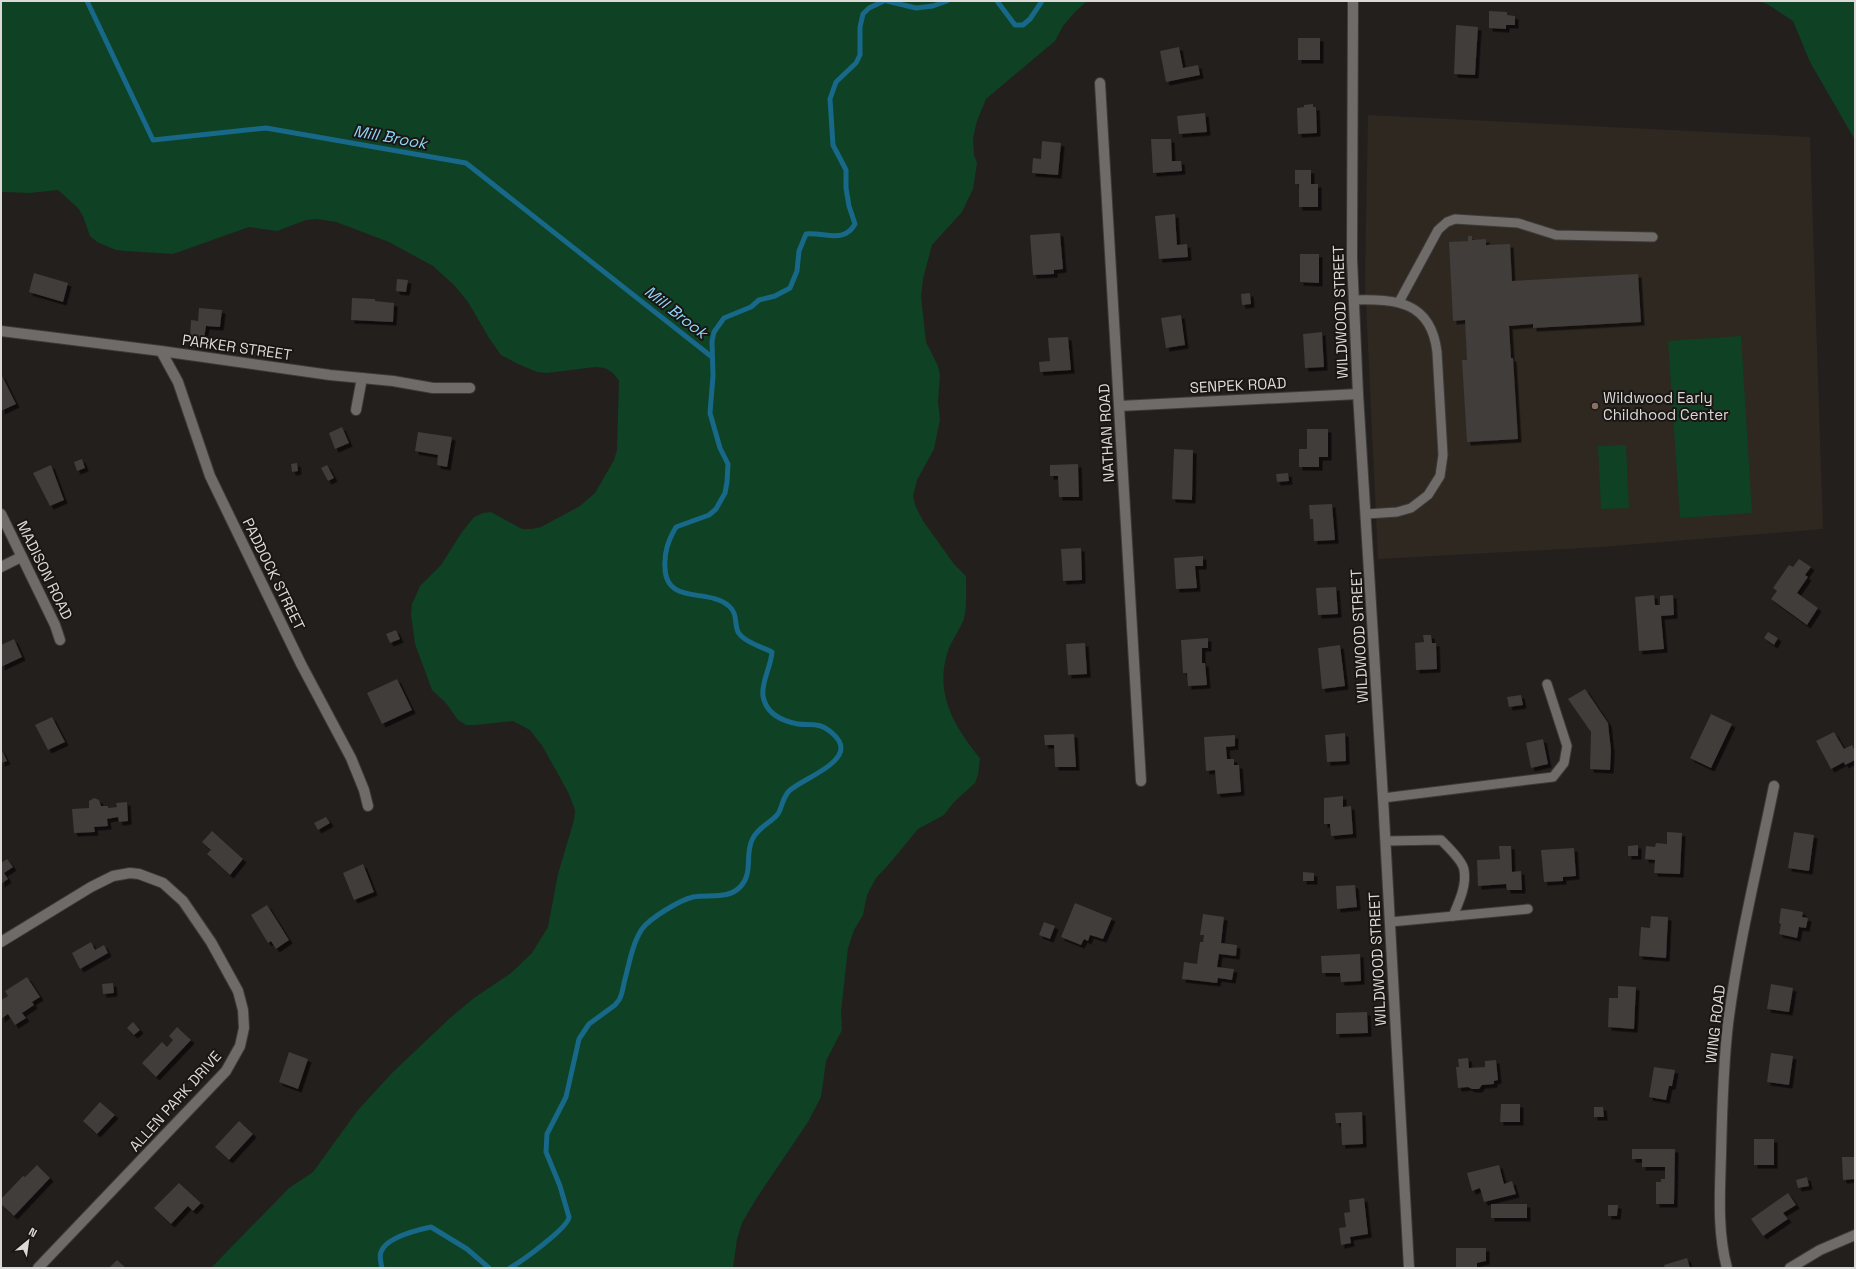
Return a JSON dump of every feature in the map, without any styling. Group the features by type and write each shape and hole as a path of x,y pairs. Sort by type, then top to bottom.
{"street":[{"name":"WILDWOOD STREET","path":"1353,1 1352,259 1358,394 1386,841 1409,1268"},
{"name":"NATHAN ROAD","path":"1100,83 1141,781"},
{"name":"PARKER STREET","path":"1,331 161,351 330,376 393,380 433,388 470,388"},
{"name":"PADDOCK STREET","path":"161,351 178,382 210,476 301,664 351,758 362,785 368,806"},
{"path":"356,410 362,378"},
{"name":"SENPEK ROAD","path":"1120,406 1358,394"},
{"name":"MADISON ROAD","path":"1,514 55,625 60,640"},
{"path":"1,567 21,557"},
{"name":"WING ROAD","path":"1727,1268 1721,1240 1720,1212 1722,1093 1726,1044 1732,996 1748,908 1774,786"},
{"name":"ALLEN PARK DRIVE","path":"1,942 106,879 130,873 147,876 163,883 183,901 211,942 234,981 243,1010 244,1028 240,1046 226,1071 38,1268"},
{"path":"1790,1268 1820,1250 1855,1235"}],"lane":[{"path":"1399,302 1438,230 1444,224 1455,219 1518,223 1556,235 1653,237"},
{"path":"1354,300 1388,300 1399,302 1420,314 1429,325 1435,338 1437,352 1442,431 1442,469 1433,489 1417,504 1397,512 1366,514"},
{"path":"1383,798 1553,776 1564,763 1567,746 1547,684"},
{"path":"1386,841 1441,840 1451,850 1464,869 1464,888 1454,916"},
{"path":"1390,922 1528,909"}],"shaded area":[{"name":"Wildwood Early Childhood Center","path":"1368,115 1810,137 1823,529 1601,547 1378,559 1365,283"}],"green space":[{"path":"1,1 1087,1 1063,26 1055,41 986,99 977,121 973,138 974,155 977,163 973,189 962,212 932,245 923,279 921,296 926,342 938,366 940,375 938,401 940,420 934,449 917,480 913,496 915,505 923,521 954,564 966,576 966,603 964,619 947,653 944,672 944,686 946,699 956,724 980,758 978,775 975,783 954,802 944,815 918,829 876,878 867,895 863,915 854,930 848,948 841,1012 842,1030 826,1061 821,1097 808,1122 756,1199 742,1223 737,1239 733,1268 211,1268 289,1188 313,1172 358,1110 392,1073 450,1018 474,998 511,973 532,953 548,927 558,874 574,820 575,810 568,792 543,747 530,730 513,721 466,725 458,720 446,703 432,690 415,644 411,614 412,604 420,586 441,565 462,532 474,517 483,513 491,512 522,529 531,529 541,527 580,506 595,493 614,460 617,450 619,381 613,373 605,368 595,367 547,373 537,372 501,355 489,338 468,302 454,285 433,266 389,242 336,222 317,219 306,220 277,231 249,227 173,254 126,251 116,250 97,242 90,236 83,216 78,208 58,190 30,193 1,192"},
{"path":"1758,1 1855,1 1855,140 1810,62 1793,21 1767,4"},
{"path":"1741,336 1752,513 1680,518 1668,341"},
{"path":"1626,445 1629,508 1601,509 1598,446"}],"building":[{"path":"1489,11 1507,12 1507,15 1515,16 1515,25 1506,25 1506,29 1489,28"},
{"path":"1456,25 1478,27 1475,75 1454,74"},
{"path":"1298,38 1320,38 1320,60 1298,60"},
{"path":"1179,47 1183,68 1198,65 1200,75 1166,82 1160,51"},
{"path":"1313,104 1313,107 1316,107 1317,133 1298,134 1297,108 1304,107 1304,105"},
{"path":"1205,113 1207,132 1179,134 1177,116"},
{"path":"1151,139 1171,139 1172,161 1181,161 1182,171 1153,173"},
{"path":"1042,141 1061,143 1058,175 1032,173 1033,158 1041,159"},
{"path":"1295,170 1311,170 1311,184 1318,184 1318,207 1299,207 1299,184 1295,184"},
{"path":"1175,214 1177,245 1187,244 1188,257 1159,259 1155,216"},
{"path":"1060,233 1063,269 1054,270 1054,274 1033,275 1030,235"},
{"path":"1468,236 1472,236 1472,240 1486,239 1486,245 1510,244 1512,281 1638,274 1641,322 1533,328 1533,324 1509,326 1511,358 1513,358 1518,439 1467,442 1462,360 1467,360 1465,320 1453,321 1449,242 1468,241"},
{"path":"1300,254 1319,254 1319,283 1300,282"},
{"path":"34,273 68,283 63,302 29,292"},
{"path":"397,279 408,280 406,292 396,291"},
{"path":"1250,293 1251,304 1242,305 1241,294"},
{"path":"352,298 375,299 375,301 394,303 393,322 351,320"},
{"path":"199,308 222,310 220,327 206,326 204,339 190,337 191,320 198,321"},
{"path":"1181,315 1185,345 1166,348 1161,318"},
{"path":"1322,332 1324,367 1305,368 1303,334"},
{"path":"1068,337 1071,370 1040,372 1039,362 1050,361 1048,338"},
{"path":"1,374 16,404 1,411"},
{"path":"342,427 349,443 335,449 329,433"},
{"path":"1307,429 1328,429 1328,457 1319,457 1319,467 1299,467 1299,449 1307,449"},
{"path":"418,432 452,437 447,467 437,465 438,455 415,451"},
{"path":"1174,449 1193,450 1192,500 1172,499"},
{"path":"82,459 85,468 77,471 74,462"},
{"path":"297,463 298,471 292,472 291,464"},
{"path":"1078,464 1079,497 1059,497 1058,476 1050,476 1050,465"},
{"path":"51,465 64,500 50,506 33,473"},
{"path":"327,465 334,478 328,481 321,468"},
{"path":"1288,473 1289,481 1277,482 1276,474"},
{"path":"1332,504 1335,540 1314,541 1313,519 1310,519 1309,505"},
{"path":"1081,548 1082,580 1063,581 1061,549"},
{"path":"1203,556 1203,566 1195,566 1197,588 1176,589 1174,558"},
{"path":"1799,559 1811,567 1805,575 1808,577 1797,593 1818,608 1807,625 1771,599 1777,591 1773,588 1789,565 1793,567"},
{"path":"1336,587 1338,614 1318,615 1316,588"},
{"path":"1654,595 1655,605 1660,605 1660,596 1673,595 1674,615 1661,616 1664,649 1639,651 1635,597"},
{"path":"396,630 400,639 390,643 386,634"},
{"path":"1768,632 1778,638 1774,645 1764,638"},
{"path":"1423,635 1431,635 1432,643 1436,643 1437,669 1416,670 1415,643 1424,642"},
{"path":"1208,638 1208,648 1202,648 1202,663 1205,663 1207,685 1188,686 1187,673 1183,673 1181,640"},
{"path":"14,639 22,657 1,667 1,645"},
{"path":"1085,643 1087,674 1068,675 1066,644"},
{"path":"1340,645 1345,686 1322,689 1318,648"},
{"path":"397,679 412,710 382,724 367,693"},
{"path":"1585,689 1608,723 1611,750 1610,770 1590,769 1591,732 1568,699"},
{"path":"1521,695 1523,705 1509,707 1507,697"},
{"path":"1711,714 1732,724 1711,768 1690,758"},
{"path":"52,717 65,742 48,750 35,725"},
{"path":"1834,732 1844,749 1852,745 1855,751 1855,760 1845,765 1844,762 1831,769 1816,741"},
{"path":"1345,733 1346,761 1327,762 1325,735"},
{"path":"1074,734 1076,767 1055,767 1054,745 1045,745 1044,735"},
{"path":"1235,735 1235,746 1226,747 1227,759 1234,759 1234,765 1239,765 1241,792 1217,794 1215,770 1206,771 1204,737"},
{"path":"1543,739 1548,764 1531,768 1526,743"},
{"path":"1,749 7,761 1,763"},
{"path":"1343,796 1343,807 1351,806 1353,834 1331,836 1330,824 1324,824 1324,798"},
{"path":"94,798 99,800 101,806 108,806 108,808 117,807 116,803 127,802 128,821 119,822 118,817 107,819 108,826 94,827 95,832 74,833 72,809 89,808 89,801"},
{"path":"326,817 330,823 318,830 314,823"},
{"path":"212,831 243,859 230,875 207,854 211,850 202,842"},
{"path":"1667,832 1682,833 1680,874 1654,873 1655,860 1645,859 1646,846 1655,847 1656,843 1667,844"},
{"path":"1794,832 1814,835 1809,871 1788,868"},
{"path":"1638,845 1638,856 1628,856 1628,846"},
{"path":"1499,846 1511,846 1512,872 1521,871 1522,890 1507,890 1506,884 1478,886 1477,860 1500,859"},
{"path":"1574,848 1576,876 1563,877 1563,881 1544,882 1541,850"},
{"path":"7,859 13,867 4,873 8,879 1,884 1,863"},
{"path":"363,864 374,892 354,900 343,873"},
{"path":"1303,872 1314,873 1314,881 1303,881"},
{"path":"1355,885 1357,907 1337,909 1336,886"},
{"path":"1075,903 1112,918 1103,939 1090,935 1088,941 1084,939 1081,945 1061,937"},
{"path":"267,905 289,940 276,949 271,941 268,943 251,915"},
{"path":"1781,908 1803,912 1802,917 1808,918 1806,928 1799,927 1797,938 1779,934 1781,924 1779,923"},
{"path":"1203,914 1224,917 1221,943 1237,945 1236,956 1219,954 1217,967 1234,969 1232,980 1218,978 1217,983 1182,979 1184,962 1197,964 1200,942 1203,942 1204,935 1200,935"},
{"path":"1651,916 1668,917 1666,958 1639,956 1641,927 1650,928"},
{"path":"1044,922 1055,926 1050,939 1039,935"},
{"path":"91,942 95,950 104,945 108,953 80,969 72,953"},
{"path":"1360,954 1361,981 1341,982 1340,973 1322,973 1321,956"},
{"path":"27,977 40,997 32,1002 34,1005 22,1013 26,1018 15,1025 8,1014 1,1019 1,1000 8,996 5,991"},
{"path":"113,983 114,993 103,994 102,984"},
{"path":"1771,984 1793,988 1789,1012 1767,1009"},
{"path":"1618,986 1636,987 1634,1029 1608,1027 1609,998 1618,998"},
{"path":"1367,1012 1368,1033 1336,1034 1336,1013"},
{"path":"133,1022 140,1030 134,1035 127,1028"},
{"path":"177,1027 191,1040 156,1077 142,1063 162,1042 167,1047 173,1040 169,1036"},
{"path":"289,1052 308,1059 298,1089 279,1082"},
{"path":"1771,1053 1793,1056 1789,1085 1767,1082"},
{"path":"1468,1058 1469,1068 1485,1067 1485,1061 1496,1060 1498,1080 1494,1081 1494,1084 1482,1085 1479,1089 1472,1089 1468,1087 1458,1088 1456,1067 1459,1067 1458,1059"},
{"path":"1654,1067 1675,1070 1672,1086 1669,1086 1666,1100 1649,1097"},
{"path":"100,1102 115,1115 97,1134 83,1121"},
{"path":"1501,1104 1520,1104 1520,1122 1500,1122"},
{"path":"1594,1107 1603,1107 1604,1117 1594,1117"},
{"path":"1362,1112 1363,1144 1342,1145 1341,1123 1336,1123 1335,1113"},
{"path":"239,1121 253,1134 229,1160 215,1147"},
{"path":"1754,1139 1774,1139 1774,1165 1754,1165"},
{"path":"1632,1149 1675,1149 1674,1204 1656,1204 1656,1182 1661,1182 1661,1179 1665,1179 1665,1167 1642,1167 1642,1159 1632,1159"},
{"path":"1842,1157 1855,1157 1855,1179 1843,1180"},
{"path":"37,1165 50,1178 14,1216 1,1204 1,1199 23,1176 25,1177"},
{"path":"1499,1165 1504,1184 1512,1181 1516,1194 1484,1202 1480,1188 1472,1191 1467,1173"},
{"path":"1807,1177 1809,1186 1798,1188 1796,1180"},
{"path":"179,1183 201,1203 193,1211 188,1206 171,1224 154,1208"},
{"path":"1788,1193 1796,1205 1783,1213 1788,1219 1763,1236 1751,1219"},
{"path":"1364,1198 1368,1234 1350,1237 1351,1243 1341,1245 1339,1228 1346,1227 1344,1213 1350,1212 1349,1200"},
{"path":"1491,1204 1527,1204 1527,1218 1491,1218"},
{"path":"1608,1205 1618,1205 1617,1216 1608,1216"},
{"path":"1456,1248 1486,1248 1486,1261 1477,1263 1477,1268 1456,1268"},
{"path":"1687,1258 1690,1268 1665,1268 1664,1265"},
{"path":"117,1260 126,1268 109,1268"}],"waterway":[{"name":"Mill Brook","path":"87,1 153,140 266,128 466,163 712,357"},
{"path":"510,1268 534,1252 553,1236 567,1222 569,1217 560,1186 546,1152 547,1134 566,1097 579,1039 589,1024 615,1005 619,1000 633,948 642,929 658,915 687,899 699,896 725,895 741,886 747,875 750,846 754,836 777,815 784,798 789,791 828,767 839,755 841,748 840,744 836,737 828,730 816,725 798,724 786,721 776,716 767,708 763,696 763,685 772,652 744,639 741,636 737,629 734,612 729,606 721,601 711,598 680,592 673,587 667,580 665,557 669,542 676,527 709,515 716,509 725,493 728,464 720,448 710,413 713,376 712,341 714,332 724,318 751,307 759,300 775,296 790,288 797,271 799,251 806,234 834,236 845,234 851,230 855,224 849,206 846,188 846,170 833,145 830,99 836,82 856,63 860,55 860,27 863,14 869,8 884,1"},
{"path":"887,1 916,8 933,6 947,1"},
{"path":"997,1 1015,25 1023,25 1030,19 1042,1"},
{"path":"382,1268 380,1254 389,1242 403,1235 431,1227 467,1249 489,1268"}],"place":[{"name":"Wildwood Early Childhood Center","path":"1595,406"}]}
